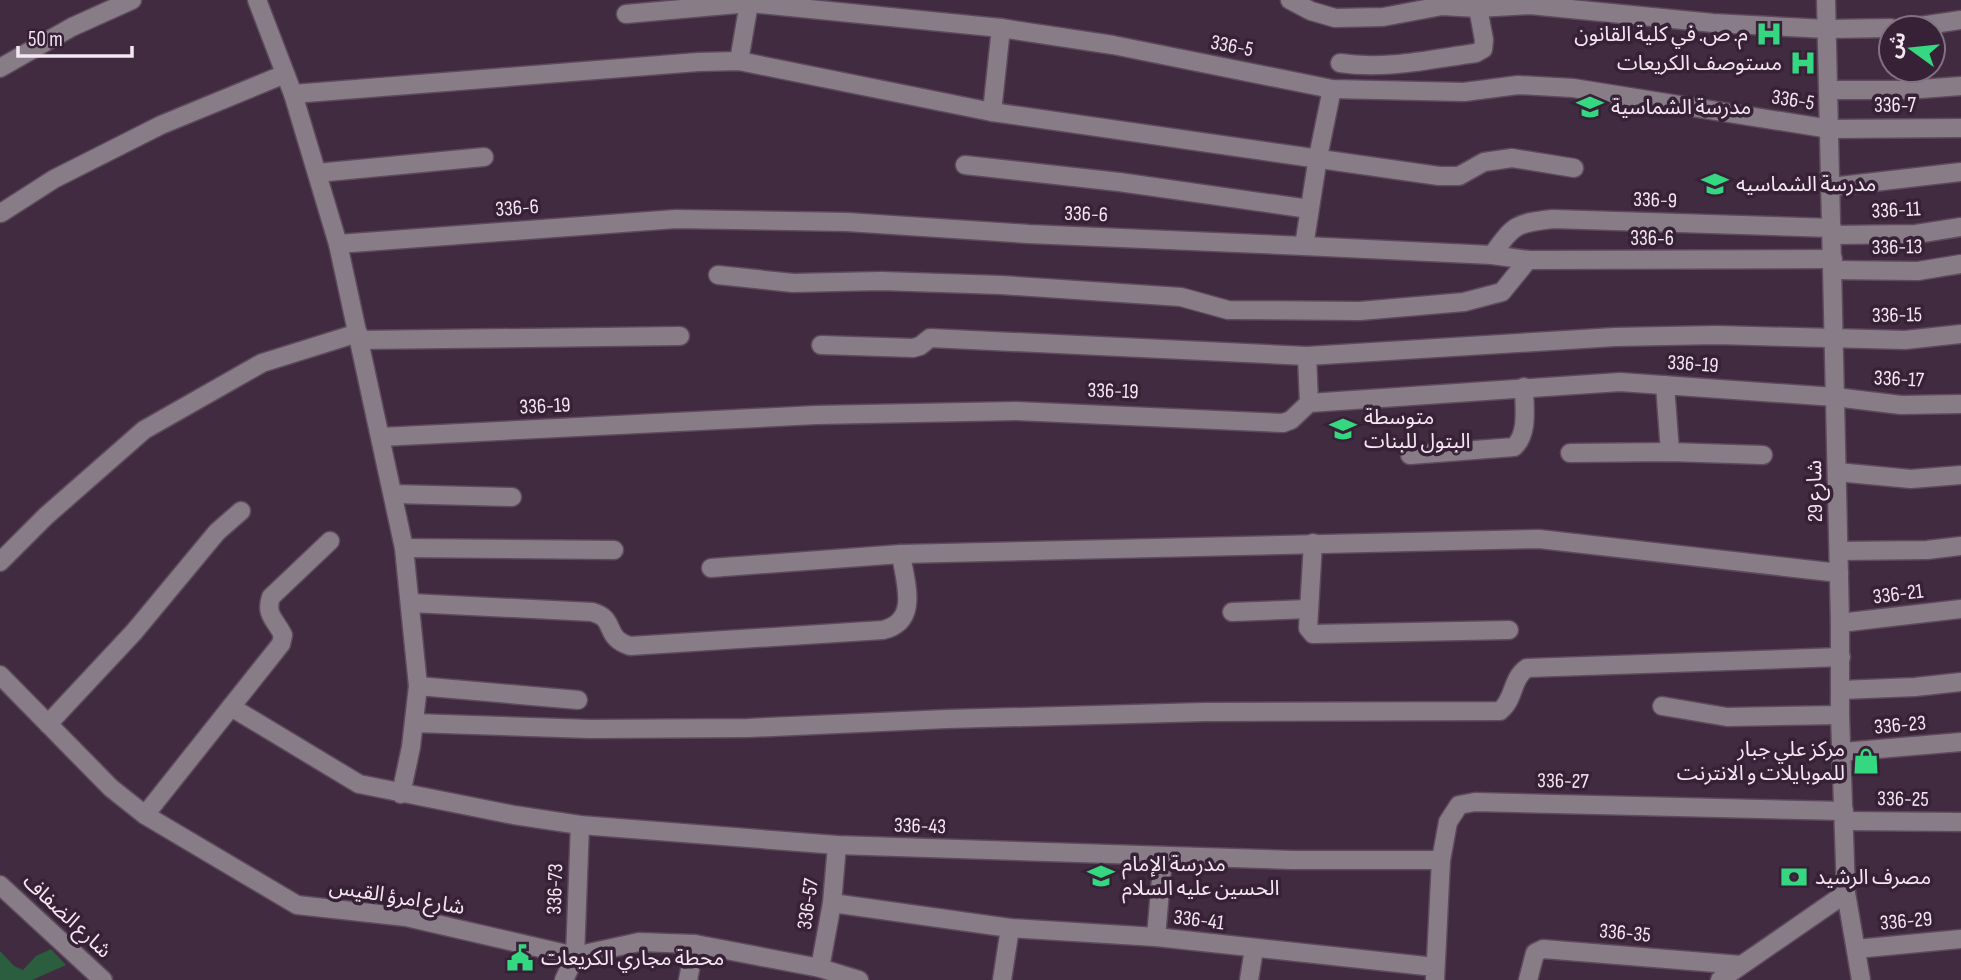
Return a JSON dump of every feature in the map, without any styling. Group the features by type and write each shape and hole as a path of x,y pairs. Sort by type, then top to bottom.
{"street":[{"path":"0,68 72,27 132,0"},
{"path":"257,0 293,94 338,244 404,548 418,687 401,794"},
{"path":"1290,0 1311,11 1335,18 1383,17 1442,6 1478,8 1530,5 1713,23 1826,29 1877,28"},
{"name":"شارع 29","path":"1826,0 1846,893 1861,980"},
{"path":"738,61 749,3"},
{"name":"336-5","path":"626,14 749,3 1001,28 1113,45 1332,89 1464,92 1518,85 1573,88 1830,129"},
{"path":"1340,63 1360,66 1393,64 1476,53 1483,48 1484,40 1478,8"},
{"path":"992,112 1001,28"},
{"path":"293,94 738,61 992,112 1439,176 1459,176 1484,162 1512,158 1574,168"},
{"path":"1,213 54,179 161,125 285,74"},
{"path":"1829,90 1907,90 1961,86"},
{"path":"1304,246 1332,89"},
{"name":"336-7","path":"1830,129 1961,128"},
{"path":"317,173 484,157"},
{"path":"965,165 1119,182 1309,209"},
{"path":"1831,187 1961,172"},
{"name":"336-6","path":"338,244 676,219 847,222 1029,234 1492,255 1528,260 1833,264"},
{"name":"336-9","path":"1492,255 1507,235 1523,222 1553,219 1832,232"},
{"name":"336-11","path":"1832,232 1916,234 1961,227"},
{"path":"718,275 793,283 881,281 1098,291 1181,297 1228,310 1360,311 1464,302 1502,292 1528,260"},
{"name":"336-13","path":"1833,264 1917,271 1961,264"},
{"name":"336-15","path":"821,345 913,348 930,338 1307,356 1615,337 1717,335 1905,340 1961,334"},
{"path":"0,562 46,516 145,430 262,363 359,337 680,336"},
{"path":"1307,356 1309,403"},
{"name":"336-19","path":"381,437 816,415 1016,411 1283,423 1291,420 1309,403 1620,382 1835,397"},
{"path":"1665,385 1670,452"},
{"path":"1410,456 1514,447 1521,440 1524,430 1524,387"},
{"name":"336-17","path":"1835,397 1900,405 1961,404"},
{"path":"1570,453 1670,452 1763,456"},
{"path":"1837,472 1911,479 1961,475"},
{"path":"393,494 512,497"},
{"path":"48,724 134,632 217,533 241,512"},
{"path":"711,568 901,554 1539,539 1839,573"},
{"path":"145,815 281,644 282,635 269,616 271,597 330,541"},
{"path":"1313,543 1308,628 1313,634 1509,630"},
{"path":"1839,551 1927,550 1961,546"},
{"path":"404,548 614,550"},
{"path":"411,603 592,612 602,614 619,643 630,646 883,629 895,627 901,622 907,606 901,554"},
{"path":"1232,612 1309,609"},
{"name":"336-21","path":"1840,623 1961,609"},
{"path":"414,723 590,729 735,729 947,719 1205,712 1500,711 1509,703 1519,674 1527,668 1841,657"},
{"name":"شارع امرؤ القيس","path":"0,675 111,788 145,815 297,905 406,917 575,956 639,942 695,944 820,968 859,980"},
{"path":"1841,690 1961,682"},
{"path":"418,687 578,700"},
{"path":"1662,706 1727,717 1840,715"},
{"name":"336-43","path":"231,707 359,784 514,815 580,825 838,845 1292,860 1441,860"},
{"name":"336-23","path":"1843,752 1961,742"},
{"name":"336-27","path":"1435,974 1441,860 1448,822 1459,805 1475,802 1844,816"},
{"name":"336-25","path":"1844,816 1961,822"},
{"name":"336-73","path":"575,956 580,825"},
{"name":"336-57","path":"820,968 832,903 838,845"},
{"path":"1156,937 1163,856"},
{"name":"شارع الضفاف","path":"0,885 103,980"},
{"path":"1720,980 1748,968 1846,893"},
{"name":"336-41","path":"832,903 1010,928 1156,937 1435,974"},
{"path":"1002,980 1010,928"},
{"name":"336-29","path":"1856,949 1961,939"},
{"path":"688,980 695,944"},
{"path":"1249,980 1254,949"},
{"name":"336-35","path":"1528,980 1535,953 1543,949 1748,968"},
{"path":"564,980 575,956"}],"green space":[{"path":"51,949 66,965 32,980 0,980 0,951 14,966 23,970 36,956"}],"place":[{"name":"م. ص. في كلية القانون","path":"1769,34"},
{"name":"مستوصف الكريعات","path":"1803,63"},
{"name":"مدرسة الشماسية","path":"1590,107"},
{"name":"مدرسة الشماسيه","path":"1715,184"},
{"name":"متوسطة البتول للبنات","path":"1343,429"},
{"name":"مركز علي جبار للموبايلات و الانترنت","path":"1866,761"},
{"name":"مدرسة الإمام الحسين عليه السلام","path":"1101,876"},
{"name":"مصرف الرشيد","path":"1794,877"},
{"name":"محطة مجاري الكريعات","path":"520,958"}]}
